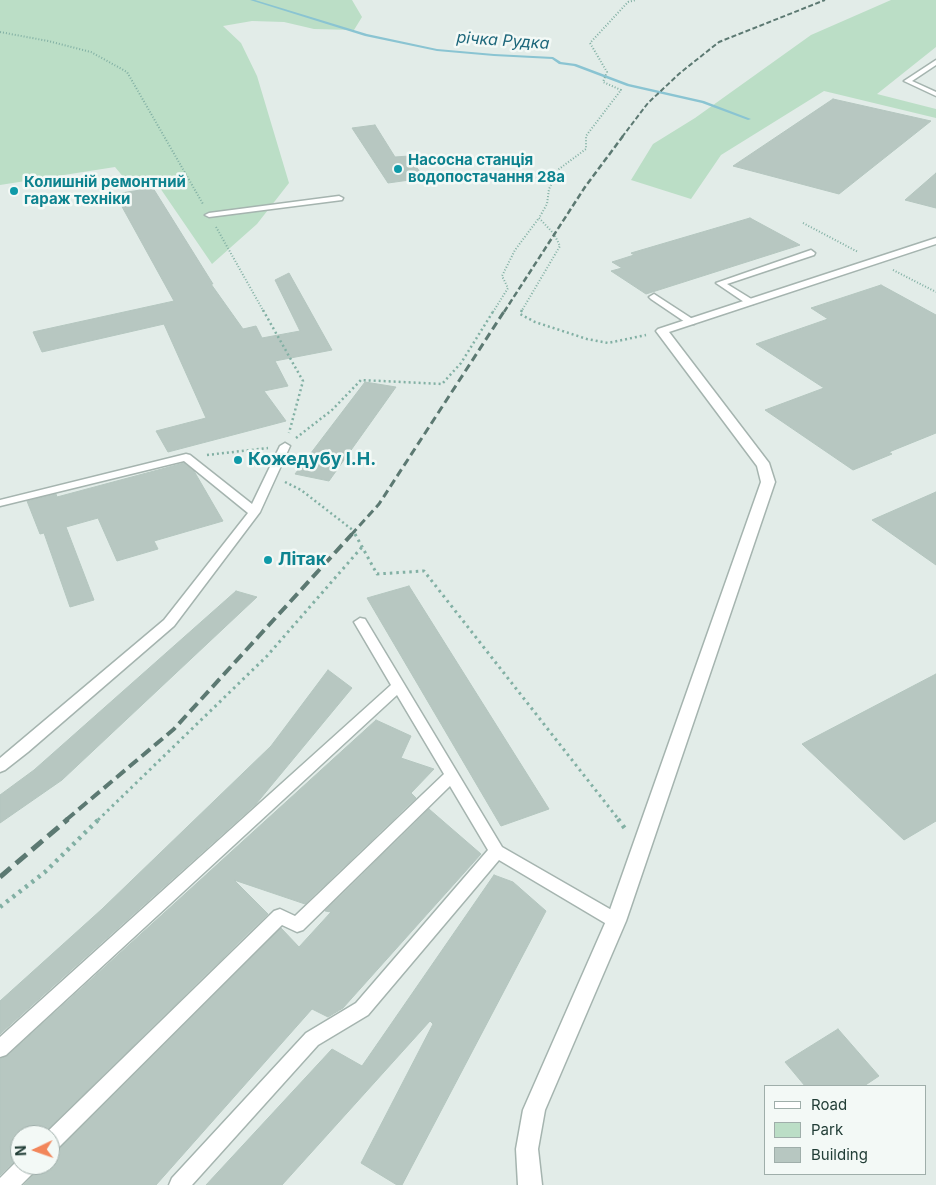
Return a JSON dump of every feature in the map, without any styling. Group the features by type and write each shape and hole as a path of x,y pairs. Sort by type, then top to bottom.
{"street":[{"path":"530,1185 527,1149 534,1110 616,921 768,482 764,466 662,331 936,241"}],"lane":[{"path":"936,62 907,81 936,94"},
{"path":"209,215 339,198"},
{"path":"750,302 720,283 811,252"},
{"path":"654,297 691,322"},
{"path":"0,766 169,623 254,512 285,446"},
{"path":"0,503 186,457 254,512"},
{"path":"360,622 497,851 616,921"},
{"path":"0,1049 398,686"},
{"path":"60,1132 280,916 297,925 452,775"},
{"path":"179,1185 312,1039 362,1009 497,851"},
{"path":"6,1185 16,1175"}],"path":[{"path":"186,457 285,446 332,410 361,380 442,384 462,363 508,288 502,276 515,250 547,204 549,189 559,169 586,149 586,136 622,90 603,82 606,72 590,43 628,2 636,0"},
{"path":"0,32 48,41 91,52 127,72 303,381 285,446"},
{"path":"538,218 554,234 560,246 520,314 535,322 587,339 608,343 662,331"},
{"path":"271,475 301,490 354,531 377,574 424,571 641,850"},
{"path":"0,907 45,872 267,656 363,547"}],"green space":[{"path":"0,0 352,0 362,17 354,30 314,29 284,22 252,21 223,26 241,43 257,76 289,183 257,224 212,264 158,185 130,185 115,167 0,185"},
{"path":"891,0 936,0 936,47 877,94 936,109 936,118 824,91 721,155 691,199 631,180 653,144 695,118 811,35"}],"building":[{"path":"833,99 931,121 839,194 733,166"},
{"path":"375,125 395,157 409,156 424,178 388,183 352,128"},
{"path":"936,173 936,208 905,200"},
{"path":"153,188 213,284 211,284 243,329 256,326 262,338 300,331 275,280 289,273 332,350 275,361 288,386 264,391 286,421 168,452 156,431 206,418 164,324 42,352 33,332 174,301 115,194"},
{"path":"750,218 800,245 646,294 611,271 622,268 612,262 634,255 631,253"},
{"path":"881,285 936,315 936,433 889,452 892,454 853,470 765,410 824,388 756,344 828,319 811,308"},
{"path":"365,382 396,387 329,481 295,474"},
{"path":"184,463 194,471 223,521 154,541 158,549 117,561 98,518 66,527 94,600 70,607 44,533 40,534 27,501 56,494 57,497"},
{"path":"936,492 936,565 872,520"},
{"path":"409,586 549,809 501,826 367,598"},
{"path":"236,591 257,597 62,780 0,823 0,795 34,770"},
{"path":"328,670 352,688 256,804 0,1034 0,1001 102,909 271,746"},
{"path":"936,674 936,821 904,840 802,744"},
{"path":"376,720 411,736 401,758 434,769 411,793 416,798 305,904 234,880 268,914 52,1125 10,1125 10,1166 0,1175 0,1059 7,1056"},
{"path":"429,809 481,854 343,1008 328,1017 312,1009 156,1185 24,1185 33,1175 60,1175 60,1148 281,928 299,947 331,912 325,911"},
{"path":"494,875 513,882 546,911 402,1185 397,1185 361,1163 433,1024 430,1021 282,1185 206,1185 332,1049 362,1066"},
{"path":"838,1029 879,1076 866,1085 804,1085 785,1062"}],"waterway":[{"name":"річка Рудка","path":"252,0 366,35 437,50 553,58 560,63 575,65 628,85 703,102 749,119"}],"railway":[{"path":"622,137 648,103 680,73 719,42 825,0"},
{"path":"504,312 585,187 623,136"},
{"path":"351,535 379,504 505,310"},
{"path":"66,820 174,729 352,534"},
{"path":"0,877 68,819"}],"place":[{"name":"Насосна станція водопостачання 28а","path":"398,169"},
{"name":"Колишній ремонтний гараж техніки","path":"14,191"},
{"name":"Кожедубу І.Н.","path":"238,460"},
{"name":"Літак","path":"268,560"}]}
